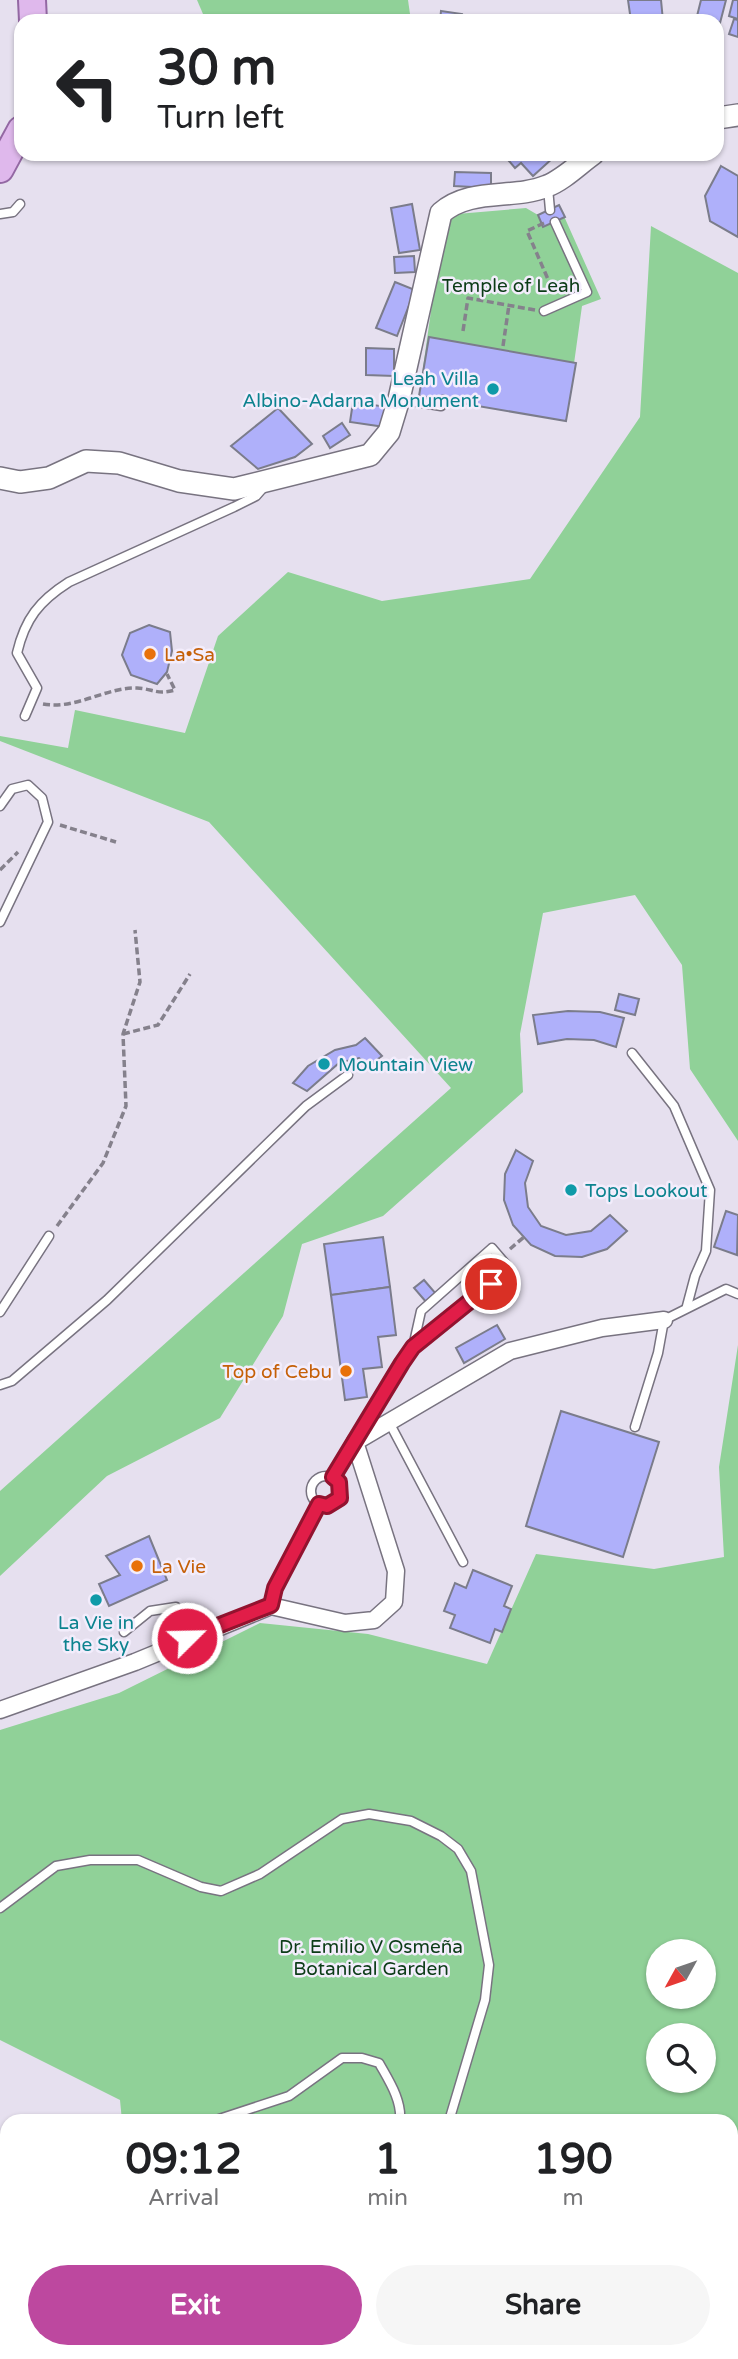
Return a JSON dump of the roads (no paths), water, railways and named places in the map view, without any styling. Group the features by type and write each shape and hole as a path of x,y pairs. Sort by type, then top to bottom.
{"main road":[{"path":"0,169 14,143"}],"street":[{"path":"0,478 20,482 49,478 86,461 119,463 209,487 234,489 370,455 389,432 399,399 441,213 451,204 466,199 547,186 583,161"},
{"path":"0,1710 135,1662 271,1605 345,1623 374,1620 394,1602 396,1571 355,1442 390,1424 510,1351 602,1328 664,1320"}],"lane":[{"path":"547,186 550,209"},
{"path":"0,214 13,212 20,204"},
{"path":"544,312 587,292 555,222"},
{"path":"399,399 441,406 443,400"},
{"path":"25,716 37,688 17,653 22,630 32,611 69,582 256,496 268,482"},
{"path":"0,806 12,789 28,785 42,798 48,822 0,922"},
{"path":"632,1053 674,1107 710,1190 706,1251 695,1276 687,1306"},
{"path":"0,1385 12,1381 107,1300 306,1106 348,1075"},
{"path":"0,1311 49,1236"},
{"path":"333,1477 379,1397 413,1347 421,1311 492,1248 509,1268 437,1331 413,1347"},
{"path":"635,1427 658,1353 664,1320 687,1306 726,1289 738,1294"},
{"path":"390,1424 463,1562"},
{"path":"320,1476 333,1477 339,1482 340,1498 327,1506 319,1504 311,1494 314,1481 320,1476"},
{"path":"271,1605 275,1588 319,1504"},
{"path":"124,1632 150,1611 176,1606 187,1638"},
{"path":"0,1908 56,1866 90,1860 138,1860 201,1886 221,1891 260,1874 342,1819 369,1814 411,1821 441,1836 458,1849 471,1871 489,1965 485,2000 451,2114"},
{"path":"234,2114 289,2096 342,2058 362,2058 379,2063 390,2081 401,2114"}],"place":[{"name":"Leah Villa Albino-Adarna Monument","path":"493,389"},
{"name":"La•Sa","path":"150,654"},
{"name":"Mountain View","path":"324,1064"},
{"name":"Tops Lookout","path":"571,1190"},
{"name":"Top of Cebu","path":"346,1371"},
{"name":"La Vie","path":"137,1566"},
{"name":"La Vie in the Sky","path":"96,1600"}],"park label":[{"name":"Temple of Leah","path":"511,285"},
{"name":"Dr. Emilio V Osmeña Botanical Garden","path":"371,1957"}]}
